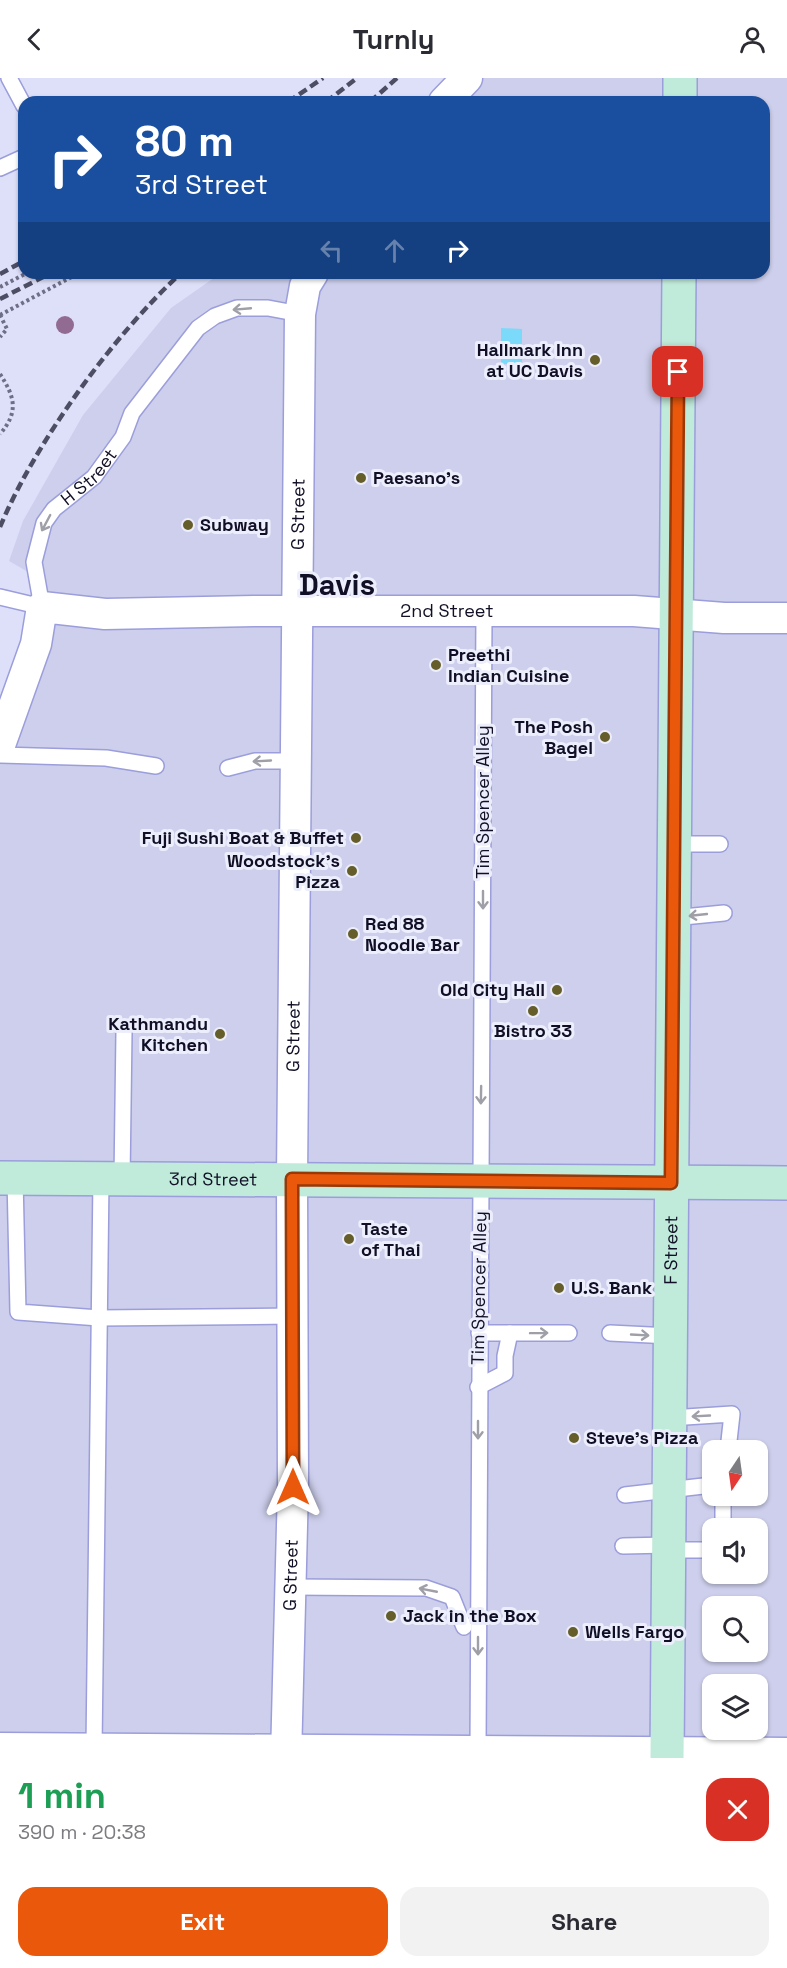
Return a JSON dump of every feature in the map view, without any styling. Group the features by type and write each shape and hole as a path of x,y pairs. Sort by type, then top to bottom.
{"street":[{"path":"450,96 467,78"},
{"path":"680,78 680,96"},
{"name":"G Street","path":"286,1753 291,1587 292,1142 300,314 305,286 309,279"},
{"name":"F Street","path":"667,1755 679,279"},
{"name":"2nd Street","path":"42,607 105,614 297,611 634,611 724,618 787,618"},
{"name":"H Street","path":"0,745 36,644 42,607"},
{"name":"3rd Street","path":"8,1178 787,1183"},
{"path":"0,1748 286,1753 477,1750 667,1755 787,1753"}],"lane":[{"path":"9,78 19,96"},
{"path":"0,168 18,160"},
{"name":"H Street","path":"42,607 34,562 44,523 54,509 94,477 123,437 132,413 198,328 214,316 237,308 268,308 300,314"},
{"name":"2nd Street","path":"0,597 42,607"},
{"name":"Tim Spencer Alley","path":"477,1750 484,611"},
{"path":"0,754 106,758 156,766"},
{"path":"228,768 255,761 297,770"},
{"path":"673,844 720,844"},
{"path":"673,918 724,913"},
{"path":"94,1748 99,1318 124,1032"},
{"path":"8,1178 18,1312 99,1318 293,1316"},
{"path":"479,1333 569,1333"},
{"path":"478,1387 506,1373 505,1356 510,1333"},
{"path":"610,1333 670,1336"},
{"path":"670,1418 732,1414 729,1440"},
{"path":"625,1495 702,1486"},
{"path":"623,1546 702,1550"},
{"path":"291,1587 426,1587 452,1597 464,1627"}],"path":[{"path":"0,287 18,278"},
{"path":"0,337 7,329 0,315 68,279"},
{"path":"0,374 13,394 11,421 0,434"}],"shaded area":[{"path":"468,78 787,78 787,1758 0,1758 0,745 36,644 35,576 9,561 23,521 83,415 171,308 212,279 770,279 770,96 452,96"}],"water":[{"path":"501,328 522,329 522,364 501,364"}],"railway":[{"path":"297,96 323,78"},
{"path":"334,96 357,78"},
{"path":"377,96 397,78"},
{"path":"0,274 18,264"},
{"path":"0,299 39,279"},
{"path":"0,527 34,460 78,391 129,327 175,279"}],"place":[{"name":"Hallmark Inn at UC Davis","path":"595,360"},
{"name":"Paesano's","path":"361,478"},
{"name":"Subway","path":"188,525"},
{"name":"Preethi Indian Cuisine","path":"436,665"},
{"name":"The Posh Bagel","path":"605,737"},
{"name":"Fuji Sushi Boat & Buffet","path":"356,838"},
{"name":"Woodstock's Pizza","path":"352,871"},
{"name":"Red 88 Noodle Bar","path":"353,934"},
{"name":"Old City Hall","path":"557,990"},
{"name":"Bistro 33","path":"533,1011"},
{"name":"Kathmandu Kitchen","path":"220,1034"},
{"name":"Taste of Thai","path":"349,1239"},
{"name":"U.S. Bank","path":"559,1288"},
{"name":"Steve's Pizza","path":"574,1438"},
{"name":"Jack in the Box","path":"391,1616"},
{"name":"Wells Fargo","path":"573,1632"}],"district":[{"name":"Davis","path":"337,585"}],"route":[{"path":"293,1487 292,1179 671,1183 678,372"}]}
